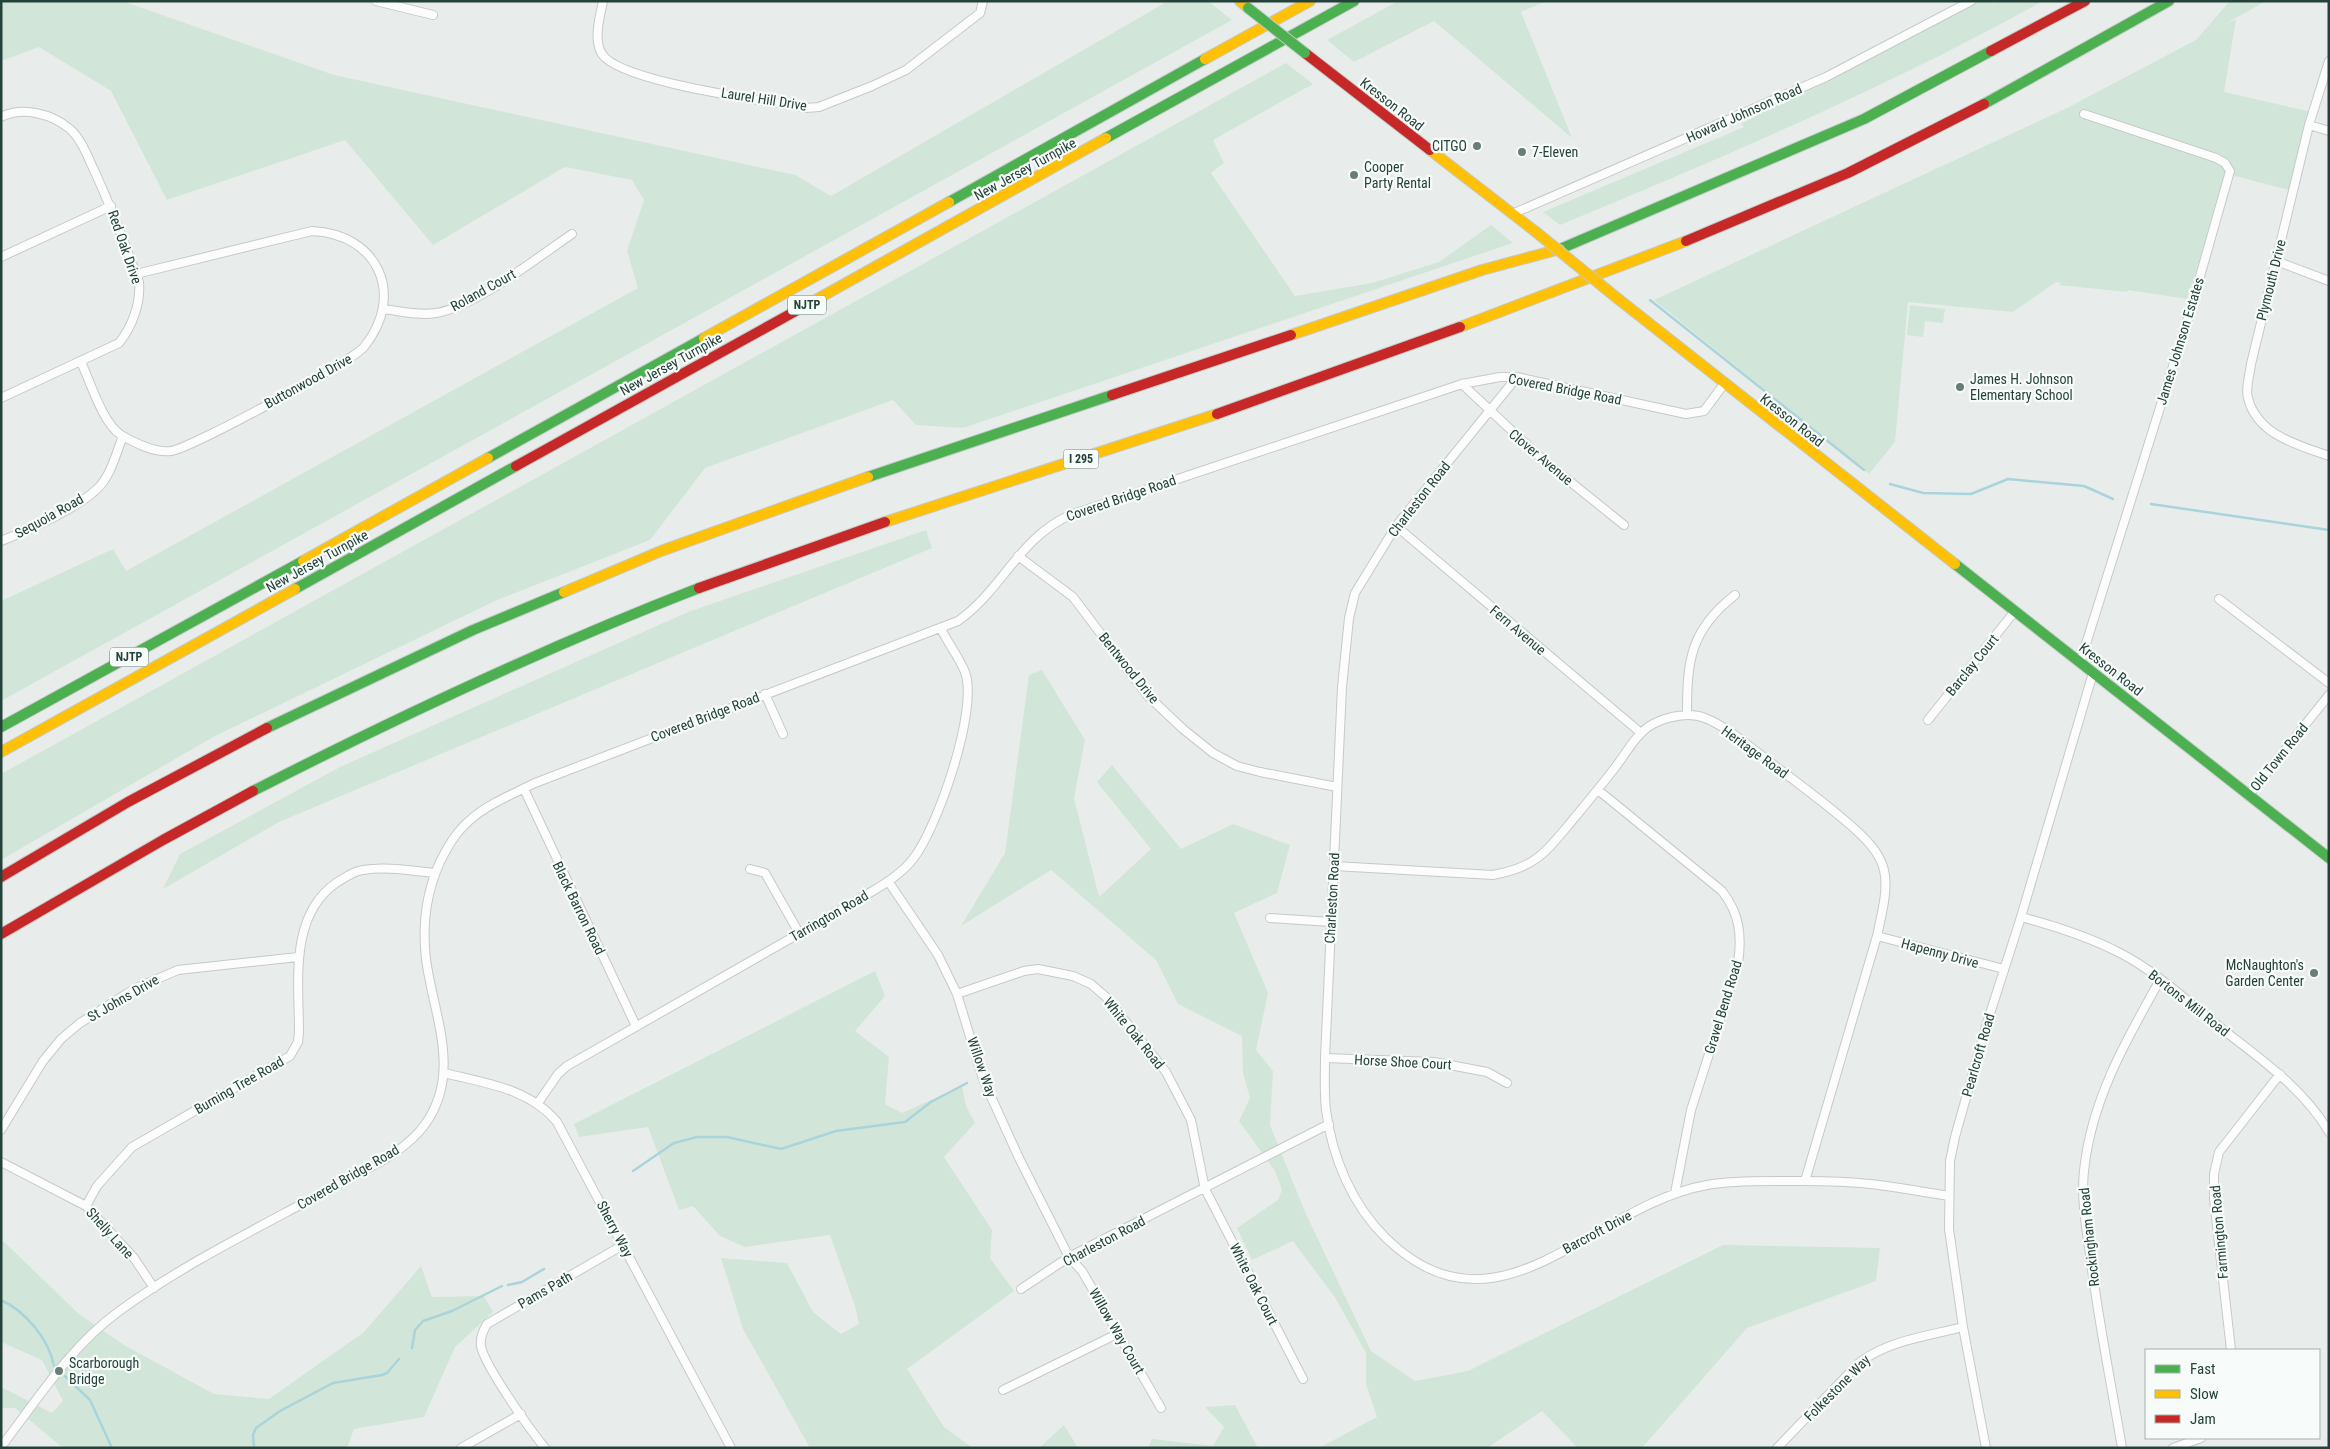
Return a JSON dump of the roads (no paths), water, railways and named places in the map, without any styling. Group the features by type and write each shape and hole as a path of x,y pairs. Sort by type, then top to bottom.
{"main road":[{"name":"New Jersey Turnpike","path":"1,727 257,587 1310,1"},
{"name":"New Jersey Turnpike","path":"1,752 1354,1"},
{"path":"1,877 128,802 285,719 500,619 661,551 860,480 1482,270 1553,252 1864,119 2085,1"},
{"name":"I 295","path":"1,934 79,886 306,765 533,656 673,598 799,552 1208,418 1642,258 1804,192 1969,113 2170,1"},
{"name":"Kresson Road","path":"1244,4 1536,232 1724,384 2329,858"}],"street":[{"path":"376,1 433,15"},
{"name":"Laurel Hill Drive","path":"602,1 599,50 611,64 654,80 806,108 819,107 906,70 980,13 983,1"},
{"name":"Howard Johnson Road","path":"1512,214 1826,77 1971,1"},
{"name":"Plymouth Drive","path":"2329,61 2309,125 2251,364 2247,397 2255,417 2265,427 2288,441 2329,456"},
{"name":"Red Oak Drive","path":"1,116 20,112 34,112 46,115 70,129 81,143 111,206 136,274 140,293 137,309 124,337 119,343 1,398"},
{"name":"James Johnson Estates","path":"2080,663 2189,316 2230,171 2225,163 2216,158 2084,114"},
{"path":"2309,125 2329,130"},
{"path":"1,257 111,206"},
{"name":"Buttonwood Drive","path":"81,362 109,423 124,436 138,444 158,450 170,451 182,448 243,418 358,354 376,328 383,309 380,273 365,250 341,236 327,232 312,231 136,274"},
{"name":"Roland Court","path":"383,309 416,313 436,313 455,308 497,285 572,234"},
{"path":"2276,261 2329,280"},
{"name":"Covered Bridge Road","path":"1,1446 66,1362 102,1324 154,1288 406,1144 418,1134 436,1106 444,1073 442,1032 426,959 424,922 426,904 435,873 448,846 459,830 472,818 524,789 857,658 941,629 972,611 1018,556 1043,530 1070,514 1462,384 1500,377 1517,378 1686,414 1704,411 1724,384"},
{"name":"Charleston Road","path":"1021,1289 1070,1257 1329,1124 1326,1109 1325,1058 1337,787 1342,687 1349,618 1355,593 1396,526 1517,378"},
{"name":"Clover Avenue","path":"1462,384 1542,458 1624,525"},
{"name":"Sequoia Road","path":"1,541 66,510 98,488 106,476 124,436"},
{"name":"Fern Avenue","path":"1396,526 1641,733"},
{"name":"Bentwood Drive","path":"1018,556 1073,597 1147,695 1183,729 1213,753 1238,766 1337,787"},
{"path":"1334,866 1493,875 1512,872 1527,866 1543,855 1598,790 1641,733 1653,724 1687,714 1687,675 1690,658 1697,641 1717,609 1736,595"},
{"path":"2219,599 2329,683"},
{"name":"Barclay Court","path":"1928,720 2015,611"},
{"name":"Tarrington Road","path":"538,1103 558,1074 567,1066 888,881 911,862 921,848 932,824 960,745 968,698 965,673 941,629"},
{"name":"Pearlcroft Road","path":"1986,1448 1963,1327 1949,1229 1950,1161 1955,1137 2004,969 2022,916 2093,673"},
{"path":"765,694 783,734"},
{"name":"Old Town Road","path":"2248,796 2329,695"},
{"name":"Heritage Road","path":"1687,714 1704,718 1736,737 1867,839 1883,865 1886,881 1885,900 1877,936 1806,1181"},
{"name":"Black Barron Road","path":"524,789 636,1026"},
{"name":"Gravel Bend Road","path":"1598,790 1722,891 1733,905 1739,920 1741,943 1738,964 1691,1110 1675,1193"},
{"name":"Burning Tree Road","path":"86,1206 97,1186 132,1147 290,1056 298,1042 300,1032 298,957 305,928 320,897 349,875 361,870 383,868 435,873"},
{"path":"750,869 764,873 799,933"},
{"name":"Willow Way","path":"888,881 938,955 957,994 984,1079 1019,1158 1070,1257"},
{"name":"Bortons Mill Road","path":"2022,916 2086,937 2120,952 2160,980 2280,1074 2312,1106 2329,1132"},
{"path":"1270,918 1331,922"},
{"name":"Hapenny Drive","path":"1877,936 2004,969"},
{"name":"St Johns Drive","path":"1,1130 43,1061 62,1039 87,1018 136,988 178,970 298,957"},
{"name":"White Oak Road","path":"957,994 1024,971 1038,969 1073,976 1091,984 1106,997 1166,1072 1191,1120 1205,1189"},
{"name":"Rockingham Road","path":"2122,1448 2094,1287 2084,1212 2083,1173 2094,1122 2105,1086 2129,1035 2160,980"},
{"name":"Horse Shoe Court","path":"1325,1058 1434,1062 1486,1072 1507,1083"},
{"name":"Sherry Way","path":"444,1073 513,1091 538,1103 557,1122 731,1448"},
{"name":"Farmington Road","path":"2231,1349 2214,1199 2214,1174 2219,1152 2280,1074"},
{"name":"Barcroft Drive","path":"1329,1124 1332,1143 1343,1174 1358,1203 1378,1230 1401,1252 1428,1270 1455,1279 1483,1281 1518,1272 1586,1239 1655,1200 1707,1184 1806,1181 1871,1184 1949,1196"},
{"name":"Shelly Lane","path":"1,1162 86,1206 124,1246 154,1288"},
{"name":"White Oak Court","path":"1205,1189 1303,1379"},
{"name":"Pams Path","path":"521,1414 484,1356 481,1336 487,1324 623,1245"},
{"name":"Willow Way Court","path":"1070,1257 1082,1271 1119,1332 1161,1408"},
{"name":"Folkestone Way","path":"1777,1448 1860,1362 1872,1353 1889,1345 1963,1327"},
{"path":"1002,1390 1119,1332"},
{"path":"461,1448 521,1414 545,1448"},
{"path":"2173,1448 2198,1439"}],"waterway":[{"path":"1650,300 1864,470"},
{"path":"1890,484 1923,493 1971,494 2008,479 2084,486 2113,499"},
{"path":"2151,504 2329,530"},
{"path":"633,1171 674,1143 697,1137 727,1137 781,1149 836,1131 905,1122 931,1102 967,1083"},
{"path":"508,1285 522,1282 544,1269"},
{"path":"412,1348 415,1330 423,1321 452,1311 502,1286"},
{"path":"1,1300 19,1311 35,1327 47,1346 54,1366"},
{"path":"254,1448 253,1435 256,1428 280,1411 333,1383 387,1373 399,1359"},
{"path":"65,1376 90,1400 112,1448"}],"place":[{"name":"CITGO","path":"1477,146"},
{"name":"7-Eleven","path":"1522,152"},
{"name":"Cooper Party Rental","path":"1354,175"},
{"name":"James H. Johnson Elementary School","path":"1960,387"},
{"name":"McNaughton's Garden Center","path":"2314,973"},
{"name":"Scarborough Bridge","path":"59,1371"}]}
